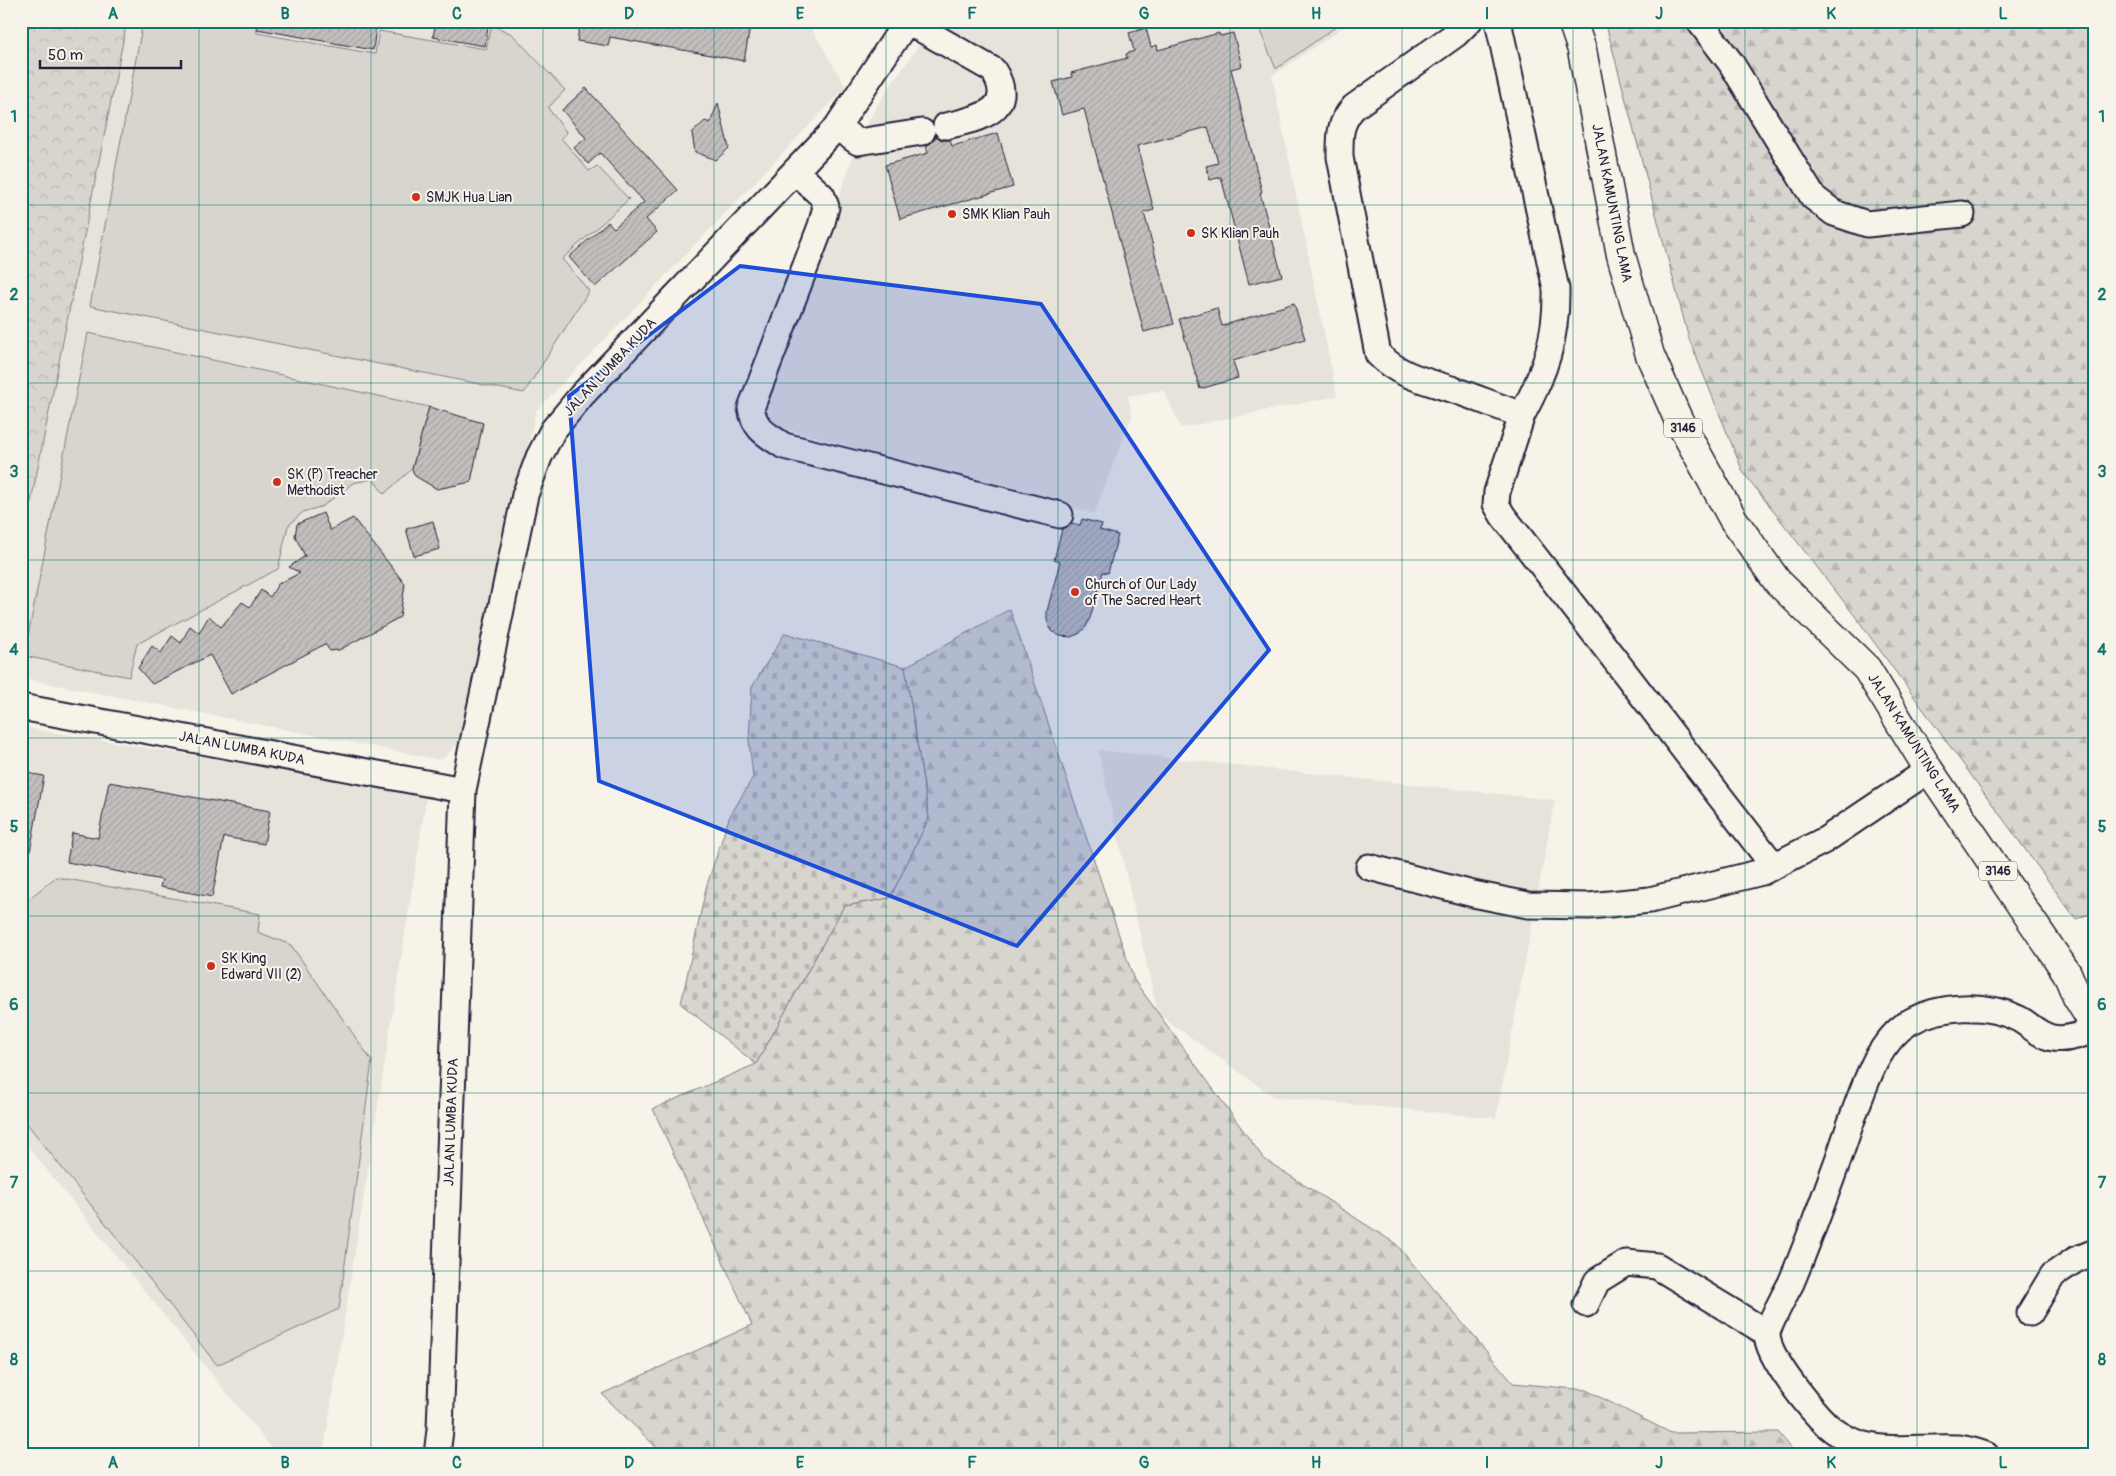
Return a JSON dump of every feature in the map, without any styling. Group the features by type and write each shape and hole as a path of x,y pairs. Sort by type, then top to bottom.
{"main road":[{"name":"JALAN KAMUNTING LAMA","path":"1572,21 1582,50 1627,279 1650,355 1678,418 1734,519 1777,581 1867,669 1929,770 2067,973 2077,997 2095,1027"},
{"name":"JALAN KAMUNTING LAMA","path":"2067,973 2086,991 2095,1005"}],"street":[{"path":"907,21 993,70 998,79 1002,91 1000,103 978,119 946,126"},
{"name":"JALAN LUMBA KUDA","path":"437,1455 440,1430 463,790 525,495 539,457 553,430 589,388 837,127 907,21"},
{"path":"1469,21 1456,34 1354,107 1344,117 1340,133 1340,157 1378,354 1388,364 1410,377 1453,390 1522,415"},
{"path":"1498,21 1556,289 1556,314 1552,345 1538,384 1522,415 1497,492 1496,504 1503,516 1774,866"},
{"path":"1699,21 1731,63 1813,197 1834,213 1867,224 1962,214"},
{"path":"837,127 858,142 922,132"},
{"path":"795,172 822,196 826,207 821,226 751,408 754,422 766,434 784,446 1060,515"},
{"name":"JALAN LUMBA KUDA","path":"21,706 463,790"},
{"path":"1369,867 1473,894 1528,905 1589,906 1650,900 1762,872 1825,840 1929,770"},
{"path":"1986,1455 1960,1448 1878,1448 1850,1441 1828,1426 1801,1397 1769,1348 1767,1333 1800,1261 1839,1157 1851,1119 1876,1060 1890,1038 1908,1023 1934,1012 1962,1008 1990,1010 2019,1019 2045,1036 2060,1039 2080,1036 2095,1027"},
{"path":"2030,1313 2053,1275 2075,1260 2095,1252"},
{"path":"1586,1304 1597,1281 1626,1263 1657,1266 1767,1333"},
{"path":"440,1430 450,1455"}],"highlighted area":[{"path":"740,266 1041,304 1269,650 1017,946 599,781 569,396"}],"shaded area":[{"path":"127,21 807,21 846,87 536,411 458,744 441,760 21,678 21,552"},
{"path":"936,21 1353,21 1272,76 1337,396 1181,428 1164,390 1128,396 1132,416 1094,514 760,422 858,142 877,105"},
{"name":"SK King Edward VII (2)","path":"21,727 427,794 323,1455 277,1455 21,1138"},
{"path":"1098,750 1555,800 1496,1118 1274,1097 1158,1014"}],"green space":[{"path":"21,21 127,21 21,552"},
{"name":"SMJK Hua Lian","path":"143,21 257,21 257,33 375,54 379,31 486,49 492,25 512,34 565,90 548,108 567,133 561,138 589,171 597,166 629,199 562,259 589,291 524,393 90,306"},
{"path":"1256,21 1344,21 1276,69"},
{"path":"1605,21 2095,21 2095,912 2076,919 1855,616 1743,472 1689,339"},
{"path":"88,333 429,407 412,469 384,494 373,479 353,483 323,506 303,512 288,526 278,569 137,644 129,677 24,656"},
{"path":"1010,609 1134,980 1264,1159 1396,1244 1513,1383 1586,1390 1671,1433 1778,1432 1797,1455 664,1455 602,1394 752,1325 653,1109 756,1064 844,906 890,898 929,818 905,667"},
{"path":"785,633 905,667 929,818 890,898 844,906 756,1064 681,1004 706,888 729,818 753,777 749,740 752,687"},
{"path":"56,877 260,914 258,932 291,945 372,1061 339,1309 217,1365 21,1116 21,905"}],"building":[{"path":"258,21 377,21 373,50 257,29"},
{"path":"436,21 489,21 485,46 433,37"},
{"path":"580,21 751,21 744,61 610,37 608,46 577,41"},
{"path":"1146,28 1151,47 1157,45 1158,50 1219,33 1220,36 1233,33 1242,66 1231,69 1262,192 1260,193 1282,276 1249,284 1221,177 1210,180 1206,166 1218,163 1208,127 1137,146 1154,210 1144,213 1174,324 1144,332 1084,109 1062,115 1053,82 1072,77 1071,73 1127,58 1126,54 1134,51 1129,33"},
{"path":"586,88 678,190 646,219 657,232 595,287 569,257 608,222 614,228 644,202 600,153 588,164 574,148 586,138 562,110"},
{"path":"718,103 729,148 716,160 695,152 692,133 705,121 710,123"},
{"path":"998,133 1013,187 900,219 885,165 928,153 926,146 936,136 942,140 950,140 952,146"},
{"path":"1294,303 1305,339 1233,361 1238,378 1200,389 1179,319 1217,308 1222,326"},
{"path":"429,407 483,423 471,482 437,489 415,476 412,469"},
{"path":"323,513 330,530 353,518 405,584 400,617 339,650 330,651 325,644 231,694 210,655 152,684 138,668 152,646 161,653 172,636 181,643 190,626 199,633 209,616 221,627 242,602 250,607 261,590 270,597 278,584 300,573 289,567 305,556 295,536 297,524"},
{"name":"Church of Our Lady of The Sacred Heart","path":"1082,519 1102,524 1100,530 1118,535 1108,573 1103,572 1086,627 1072,637 1060,636 1051,631 1047,620 1047,611 1060,562 1054,560 1062,529 1071,523 1080,525"},
{"path":"433,521 440,549 414,556 406,529"},
{"path":"21,772 44,776 29,857 21,856"},
{"path":"109,782 270,811 264,844 224,837 212,897 160,887 162,880 67,862 72,833 98,838"}],"place":[{"name":"SMJK Hua Lian","path":"416,197"},
{"name":"SMK Klian Pauh","path":"952,214"},
{"name":"SK Klian Pauh","path":"1191,233"},
{"name":"SK (P) Treacher Methodist","path":"277,482"},
{"name":"Church of Our Lady of The Sacred Heart","path":"1075,592"},
{"name":"SK King Edward VII (2)","path":"211,966"}]}
